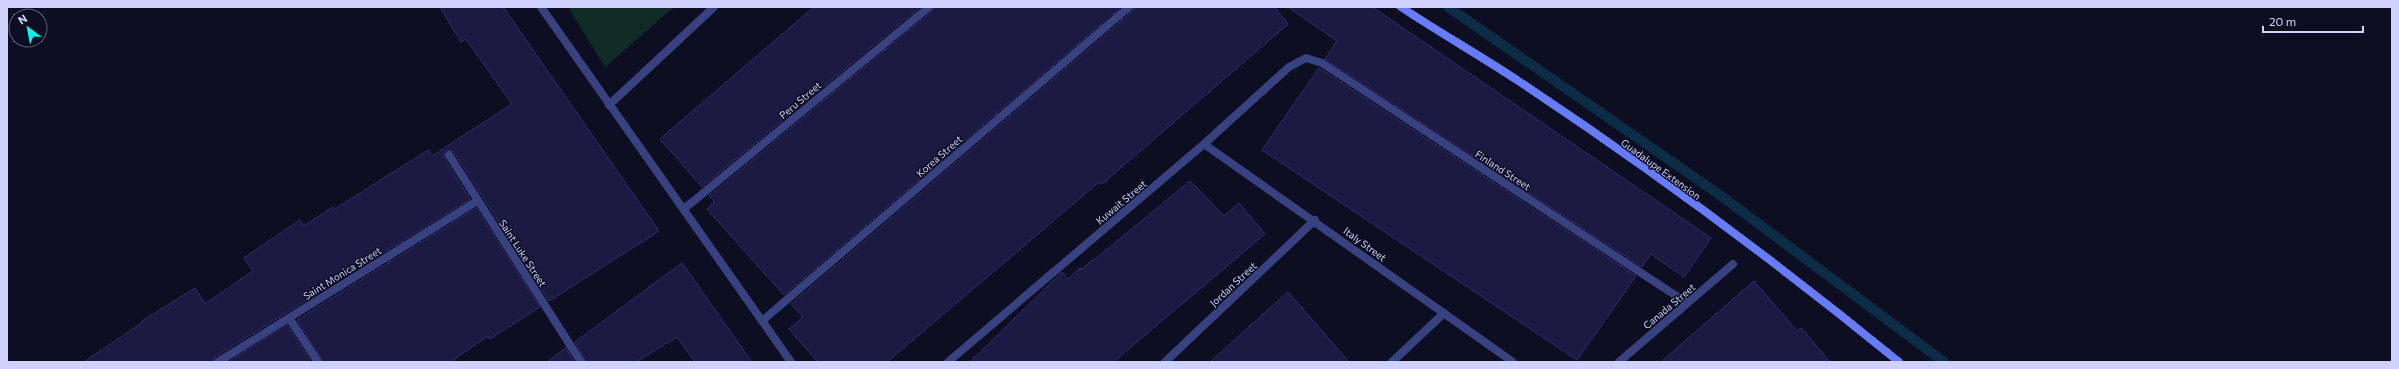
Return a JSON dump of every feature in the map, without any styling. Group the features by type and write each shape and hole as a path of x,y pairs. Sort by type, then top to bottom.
{"street":[{"path":"541,7 791,362"},
{"path":"609,105 714,7"},
{"name":"Peru Street","path":"684,209 929,7"},
{"name":"Korea Street","path":"762,321 1129,7"},
{"name":"Guadalupe Extension","path":"1400,7 1520,82 1624,153 1782,270 1899,362"},
{"name":"Kuwait Street","path":"948,362 1204,144 1290,67 1306,58"},
{"name":"Finland Street","path":"1306,58 1322,63 1688,303"},
{"name":"Italy Street","path":"1204,144 1315,220 1513,362"},
{"name":"Saint Luke Street","path":"450,155 477,201 581,362"},
{"name":"Saint Monica Street","path":"218,362 477,201"},
{"name":"Jordan Street","path":"1165,362 1315,220"},
{"name":"Canada Street","path":"1619,362 1733,264"},
{"path":"1392,362 1444,313"},
{"path":"289,318 318,362"}],"green space":[{"path":"568,7 674,7 605,67"}],"building":[{"path":"440,7 503,7 659,231 549,301 454,152 448,150 444,153 444,158 470,199 215,357 213,362 84,362 143,322 142,321 195,288 205,304 253,271 244,258 300,220 304,226 333,207 335,209 428,150 432,156 512,104 466,39 461,42"},
{"path":"814,7 920,7 702,187 660,139"},
{"path":"934,7 1121,7 784,295 707,209 715,202 709,196 932,11"},
{"path":"1134,7 1274,7 1288,24 1102,184 1099,182 887,362 818,362 789,329 803,317 791,304 1133,11"},
{"path":"1288,7 1372,7 1711,238 1684,277 1651,254 1642,267 1325,59 1337,41"},
{"path":"1319,68 1636,276 1577,360 1262,150"},
{"path":"1190,181 1224,216 1239,203 1265,234 1113,362 970,362 1062,272 1068,279 1080,268 1082,270 1092,260 1093,261"},
{"path":"476,208 540,307 490,339 488,336 450,362 323,362 297,320"},
{"path":"682,263 752,362 695,362 677,337 636,362 586,362 575,342"},
{"path":"1754,281 1797,331 1801,328 1830,362 1661,362"},
{"path":"1288,292 1349,362 1210,362"},
{"path":"287,325 311,362 228,362"},
{"path":"566,348 574,362 547,362"}],"waterway":[{"path":"1448,7 1720,195 1944,362"}]}
